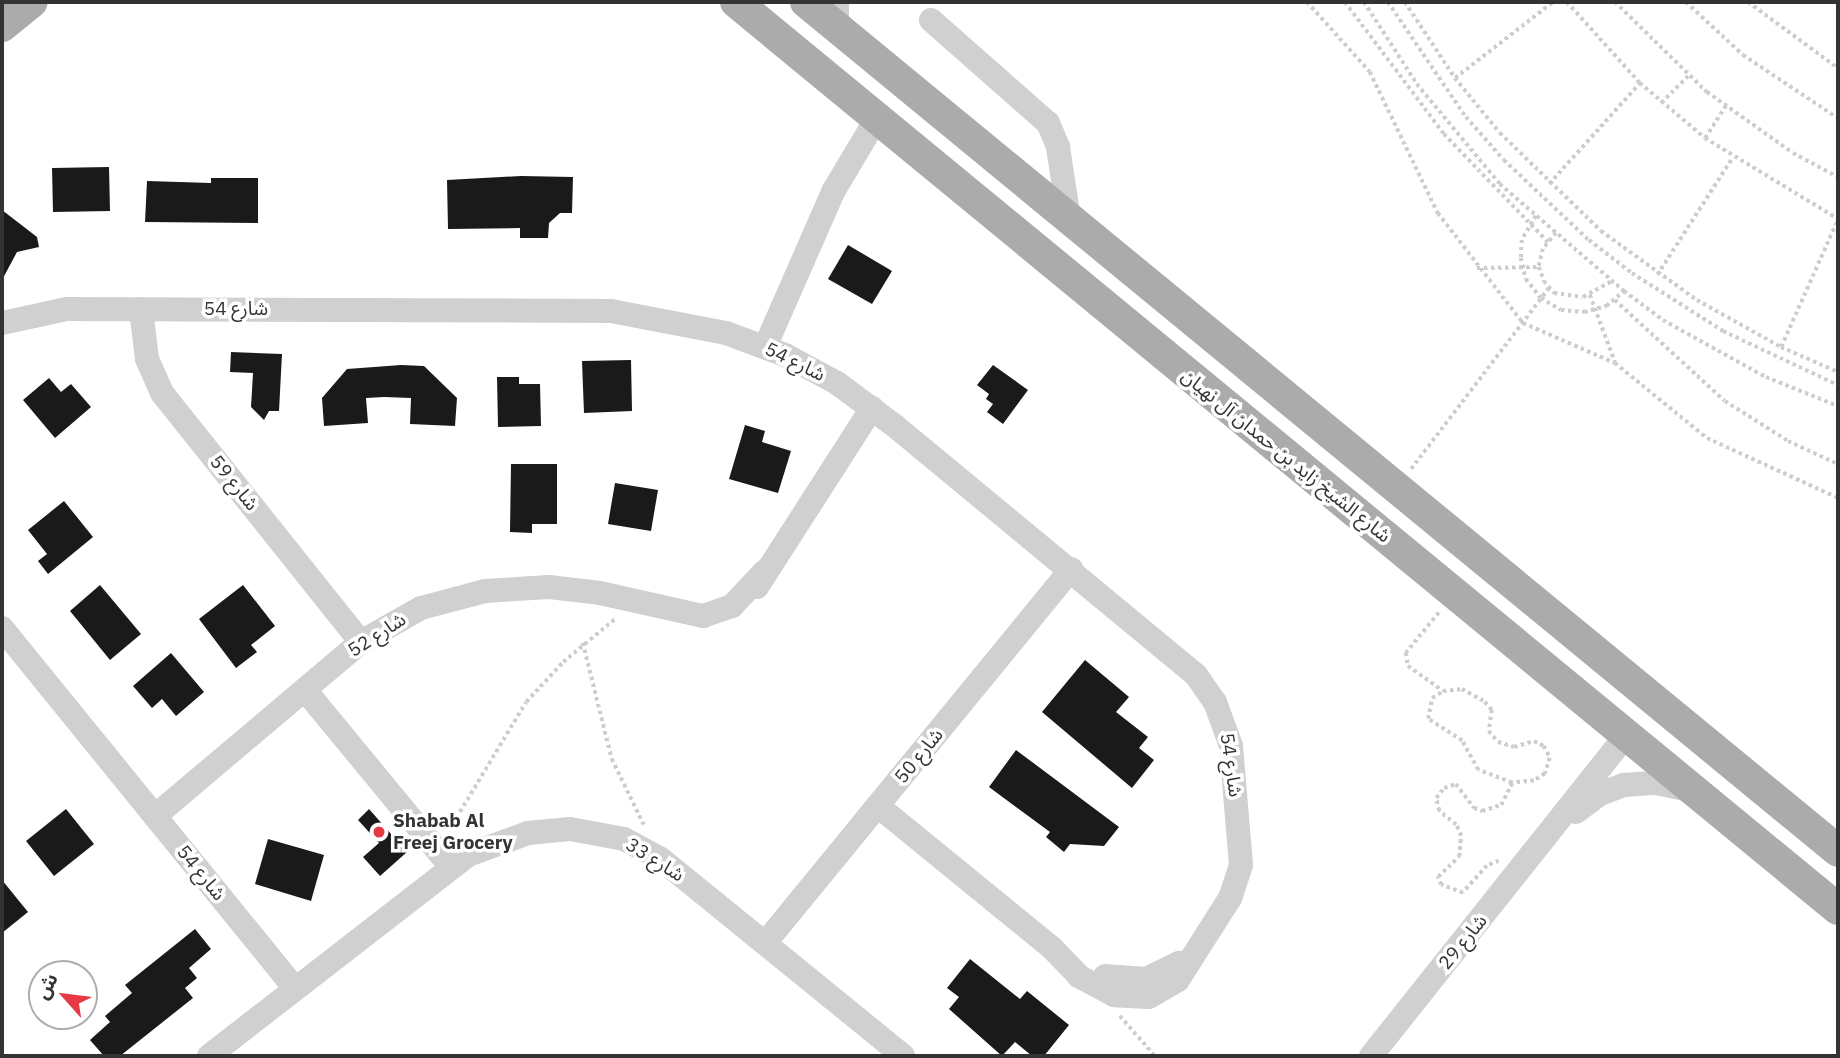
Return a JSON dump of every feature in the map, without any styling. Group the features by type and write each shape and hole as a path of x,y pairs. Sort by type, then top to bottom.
{"main road":[{"path":"2,26 32,2"},
{"name":"شارع الشيخ زايد بن حمدان آل نهيان","path":"736,2 1838,909"},
{"path":"806,2 837,15 1069,220 1838,851"},
{"path":"1626,735 1657,723 1704,758 1743,773"}],"street":[{"path":"931,20 1048,124 1058,147 1069,220"},
{"path":"765,347 834,190 877,118"},
{"name":"شارع 54","path":"2,323 67,309 611,311 689,324 765,347 808,366 872,408 1071,569 1196,675 1215,702 1227,731 1241,865 1235,887 1187,970 1159,994 1138,998 1101,990 878,806"},
{"name":"شارع 59","path":"141,309 147,359 162,393 361,642"},
{"name":"شارع 52","path":"155,816 361,642 421,608 485,591 562,588 695,616 719,613 738,602 764,572 872,408"},
{"name":"شارع 50","path":"766,942 1071,569"},
{"name":"شارع 54","path":"2,628 295,988"},
{"path":"305,690 450,866"},
{"name":"شارع 29","path":"1371,1056 1556,828 1626,735"},
{"name":"شارع 29","path":"1556,828 1600,794 1624,785 1656,783 1695,791"},
{"name":"شارع 33","path":"209,1056 450,866 487,845 549,830 589,830 643,848 766,942 904,1056"},
{"name":"شارع 54","path":"1052,948 1101,974 1134,981 1166,972 1200,948"}],"path":[{"path":"1307,2 1370,72 1438,213 1477,268 1522,323 1615,363 1707,438 1838,498"},
{"path":"1345,2 1444,134 1548,242"},
{"path":"1364,2 1417,84 1500,184 1612,281 1663,320 1766,377 1838,406"},
{"path":"1388,2 1466,117 1529,185 1589,240 1632,273 1723,331 1838,385"},
{"path":"1405,2 1455,78 1549,184 1657,275 1781,347 1838,372"},
{"path":"1455,78 1553,2"},
{"path":"1567,2 1640,83 1704,138 1838,219 1781,347"},
{"path":"1615,2 1688,76 1726,106 1793,153 1838,177"},
{"path":"1686,2 1743,55 1838,118"},
{"path":"1748,2 1838,68"},
{"path":"1661,103 1688,76"},
{"path":"1549,184 1640,83"},
{"path":"1704,138 1726,106"},
{"path":"1657,275 1733,157"},
{"path":"1536,216 1522,240 1522,267 1541,299 1573,312 1596,310 1615,300 1624,291"},
{"path":"1557,233 1548,242 1539,267 1549,288 1568,298 1590,295 1612,281"},
{"path":"1477,268 1539,267"},
{"path":"1397,488 1549,288"},
{"path":"1590,295 1615,363"},
{"path":"1615,300 1726,401 1788,441 1838,464"},
{"path":"1443,691 1412,671 1406,653 1455,594"},
{"path":"433,846 463,812 510,724 583,643 603,628"},
{"path":"583,643 612,759 643,819 643,848"},
{"path":"1462,689 1485,702 1492,710 1489,731 1498,742 1514,747 1534,741 1548,750 1550,758 1545,774 1534,781 1512,783 1478,770 1462,741 1432,725 1429,703 1443,691 1462,689"},
{"path":"1512,783 1501,804 1482,811 1474,808 1460,785 1441,790 1437,808 1461,836 1459,857 1439,874 1438,881 1455,894 1464,893 1495,861 1532,857"},
{"path":"1101,990 1155,1056"}],"building":[{"path":"109,167 110,211 53,212 52,168"},
{"path":"521,176 573,177 572,213 560,213 549,223 548,238 520,238 520,228 448,229 447,180"},
{"path":"211,178 258,178 258,223 145,222 147,181 211,183"},
{"path":"2,210 37,237 39,247 17,252 2,280"},
{"path":"848,245 892,271 872,304 828,279"},
{"path":"231,352 282,354 279,411 269,411 264,420 251,407 253,373 230,372"},
{"path":"631,360 632,411 584,413 582,361"},
{"path":"993,365 1028,390 1003,424 987,412 993,404 986,399 989,394 977,385"},
{"path":"424,366 457,398 455,426 410,424 411,398 384,397 366,398 368,423 324,426 322,398 347,369"},
{"path":"497,377 519,377 519,384 540,384 541,426 498,427"},
{"path":"49,378 61,392 71,384 91,407 55,438 23,400"},
{"path":"745,425 765,431 762,442 791,451 778,493 729,479"},
{"path":"511,464 557,464 557,524 532,524 532,533 510,532"},
{"path":"615,483 658,490 651,531 608,524"},
{"path":"64,501 93,537 48,574 38,561 47,554 28,530"},
{"path":"100,585 141,634 110,660 70,611"},
{"path":"243,585 275,626 251,645 257,652 236,668 199,619"},
{"path":"171,653 204,692 176,716 162,699 152,708 133,686"},
{"path":"1085,660 1129,697 1116,712 1148,737 1139,748 1154,760 1132,788 1042,712"},
{"path":"1016,750 1119,827 1104,846 1070,844 1064,852 1046,837 1050,832 989,787"},
{"path":"66,809 94,844 54,876 26,841"},
{"name":"Shabab Al Freej Grocery","path":"369,809 407,852 380,876 363,857 379,843 358,820"},
{"path":"268,839 324,855 311,901 255,884"},
{"path":"2,880 28,912 2,933"},
{"path":"195,929 211,949 189,968 197,978 185,988 193,998 120,1056 104,1056 90,1040 110,1022 105,1016 132,993 125,985"},
{"path":"970,959 1020,999 1027,991 1069,1025 1044,1056 1032,1056 1015,1042 1002,1056 949,1009 959,997 947,988"}],"place":[{"name":"Shabab Al Freej Grocery","path":"379,832"}]}
